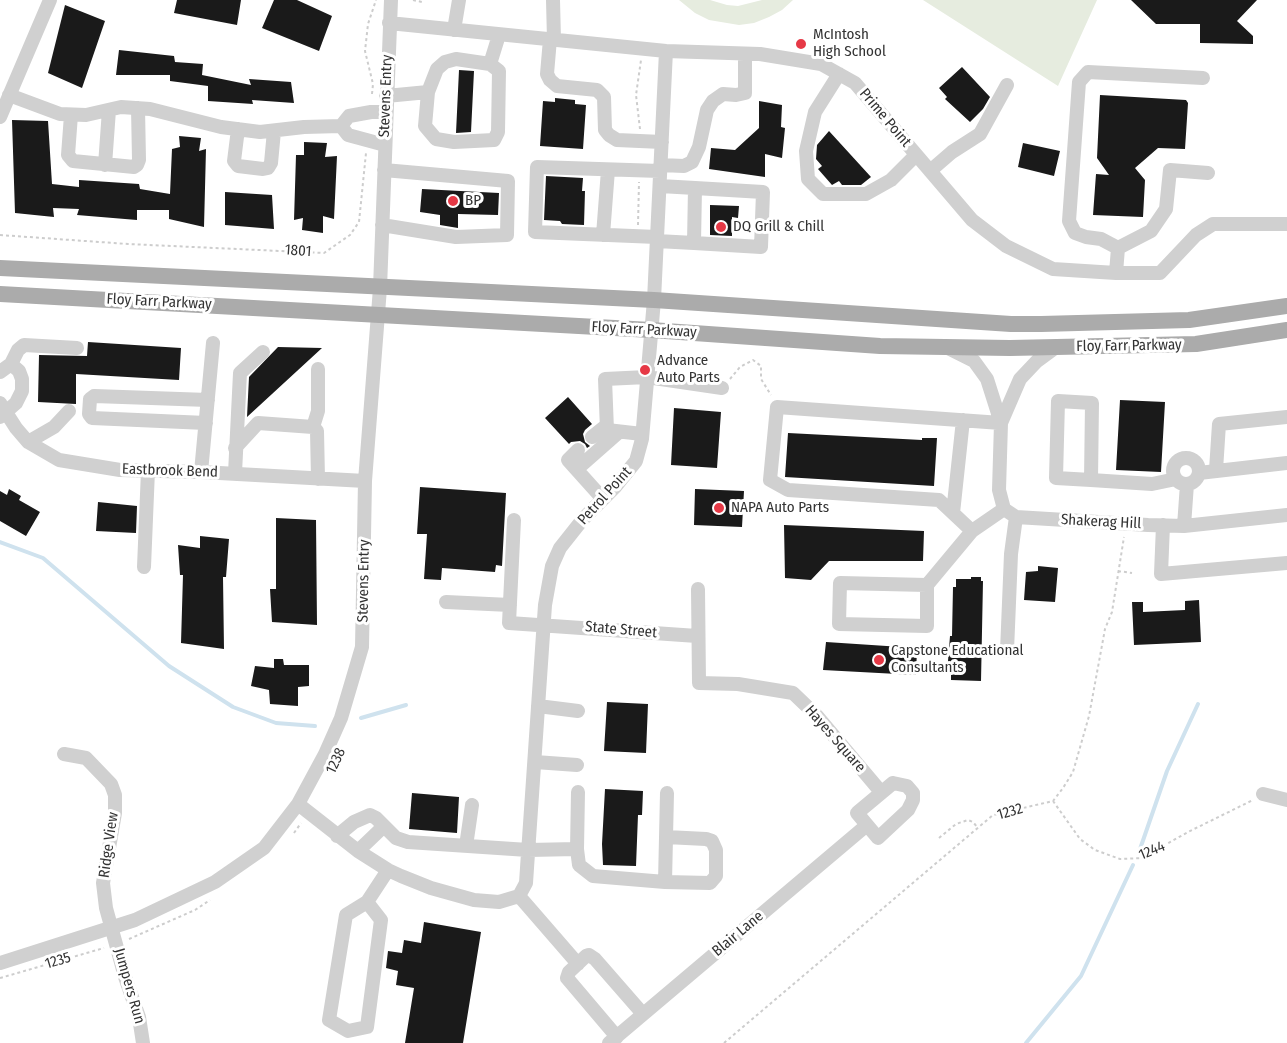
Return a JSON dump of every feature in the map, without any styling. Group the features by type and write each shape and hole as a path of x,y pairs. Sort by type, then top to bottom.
{"main road":[{"name":"Floy Farr Parkway","path":"0,268 654,300 1041,324 1189,320 1287,306"},
{"name":"Floy Farr Parkway","path":"0,294 651,330 880,346 1056,347 1196,344 1287,330"}],"street":[{"path":"0,117 50,0"},
{"name":"Stevens Entry","path":"0,963 113,929 135,920 215,882 264,848 303,807 341,718 362,647 365,481 380,288 389,23 392,0"},
{"path":"454,30 458,3"},
{"path":"554,4 547,74 550,81 557,86 586,87 597,90 604,97 605,130 617,140 662,142"},
{"name":"Prime Point","path":"389,23 666,51 760,54 821,64 855,83 972,220 1006,246 1053,269 1160,273 1196,235 1213,224 1287,224"},
{"path":"490,64 500,34"},
{"name":"Petrol Point","path":"519,896 526,882 545,605 552,566 560,548 636,461 642,434 654,300 666,51"},
{"path":"660,186 763,192 761,247 694,243 637,236 535,232 537,167 608,170 684,166 692,162 699,147 707,110 713,100 723,94 745,93 745,54"},
{"path":"456,59 490,64 499,71 498,132 494,141 454,142 436,139 425,126 428,92 437,69 445,62 456,59"},
{"path":"1118,248 1101,239 1075,233 1070,221 1079,82 1088,72 1203,78"},
{"path":"839,74 815,112 806,151 808,179 823,194 866,194 891,180 916,155"},
{"path":"930,171 952,152 980,134 1007,85"},
{"path":"386,96 428,92"},
{"path":"9,95 60,114 86,115 121,107 150,109 186,119 260,132 341,126"},
{"path":"71,115 68,154 73,161 134,167 137,165 138,108"},
{"path":"105,165 109,110"},
{"path":"341,126 348,116 386,112"},
{"path":"341,126 348,135 385,145"},
{"path":"238,129 234,161 238,166 263,169 268,168 271,163 274,131"},
{"path":"382,225 456,237 507,235 508,181 384,170"},
{"path":"603,235 608,170"},
{"path":"1118,248 1151,231 1166,208 1170,170 1208,173"},
{"path":"694,243 695,188"},
{"path":"1116,273 1118,248"},
{"path":"201,472 213,343"},
{"path":"2,411 16,403 22,391 19,371 5,368 18,350 24,345 77,348"},
{"path":"946,347 974,361 987,379 1001,423 999,490 1004,509 1016,517 1011,554 1007,651"},
{"path":"1001,423 1020,379 1037,361 1056,347"},
{"path":"236,473 235,448 240,373 263,352"},
{"path":"313,427 318,411 318,369"},
{"path":"613,428 605,379 647,377 722,388"},
{"path":"206,423 92,418 89,414 90,399 94,396 208,400"},
{"path":"1091,480 1092,403 1058,401 1056,478 1152,484 1195,480 1199,473"},
{"path":"972,531 939,500 788,490 770,480 777,406 1001,423"},
{"name":"Eastbrook Bend","path":"2,411 28,442 59,460 120,470 236,473 365,481"},
{"path":"28,442 54,427 69,411"},
{"path":"1216,470 1219,424 1287,417"},
{"path":"953,513 963,420"},
{"path":"235,448 258,423 313,427 317,431 318,479"},
{"path":"577,469 613,428"},
{"path":"592,437 613,428 642,434"},
{"path":"579,450 568,460 603,499"},
{"path":"1184,526 1182,482 1173,467 1182,459 1194,461 1199,473"},
{"path":"1199,473 1287,463"},
{"path":"144,567 148,470"},
{"path":"927,585 840,583 839,624 927,626 927,585 972,531 1004,509"},
{"name":"Shakerag Hill","path":"1016,517 1184,526 1287,515"},
{"path":"446,602 510,605 514,520"},
{"path":"1163,525 1161,574 1287,563"},
{"name":"Hayes Square","path":"698,589 699,683 738,684 793,693 818,716 881,792"},
{"name":"State Street","path":"510,605 509,623 697,636"},
{"path":"538,706 578,711"},
{"name":"Ridge View","path":"64,754 86,758 111,784 115,813 103,883 106,908 113,929"},
{"path":"534,762 577,765"},
{"path":"893,783 908,786 912,793 909,810 878,838 857,813 881,792 893,783"},
{"path":"578,792 579,865 593,876 710,883 716,876 716,850 712,841 666,837"},
{"path":"665,882 666,793"},
{"path":"1263,794 1287,800"},
{"path":"466,846 472,806"},
{"path":"303,807 358,851 388,870 430,888 474,900 499,902 519,896 578,964"},
{"path":"337,836 354,822 370,815 400,840 408,842 528,850 577,849"},
{"name":"Blair Lane","path":"613,1040 867,825"},
{"path":"358,851 384,827"},
{"path":"367,902 381,920 367,1027 348,1031 329,1020 346,915 367,902 388,870"},
{"name":"Jumpers Run","path":"113,929 125,977 139,1017 143,1043"},
{"path":"613,1040 567,978 567,974 578,964 588,956 593,957 643,1014"}],"path":[{"path":"371,112 373,84 365,51 368,24 376,0"},
{"path":"413,0 422,2 422,0"},
{"path":"641,131 636,95 644,49"},
{"name":"1801","path":"0,236 324,253 350,235 359,222 368,141"},
{"path":"637,236 639,182"},
{"path":"722,388 740,367 753,360 761,366 761,379 777,406"},
{"path":"1053,801 1073,772 1089,716 1105,629 1112,612 1126,524"},
{"path":"1118,571 1132,573"},
{"name":"1244","path":"1053,801 1080,839 1095,850 1120,859 1142,858 1263,794"},
{"name":"1232","path":"724,1043 993,815 1053,801"},
{"path":"290,836 299,828 303,807"},
{"path":"939,838 956,824 968,820 978,828"},
{"path":"116,944 195,910 213,898"},
{"name":"1235","path":"0,978 116,944"}],"shaded area":[{"path":"679,0 710,0 738,6 762,0 793,0 782,10 769,17 754,23 739,25 709,20 695,13"},
{"path":"923,0 1097,0 1058,86"}],"building":[{"path":"177,0 241,0 237,25 174,13"},
{"path":"274,0 297,0 332,16 319,51 262,28"},
{"path":"1131,0 1257,0 1237,21 1253,36 1253,44 1200,43 1200,24 1156,24"},
{"path":"65,5 105,21 82,88 48,73"},
{"path":"119,50 174,56 175,62 203,64 202,75 251,85 249,79 291,82 294,103 252,100 253,104 208,101 208,86 170,81 170,75 116,75"},
{"path":"962,67 990,97 983,109 970,122 945,99 947,97 939,88"},
{"path":"459,70 474,71 471,132 456,133"},
{"path":"1100,95 1186,100 1188,103 1185,149 1158,148 1135,168 1145,180 1143,217 1093,215 1096,174 1109,175 1097,158"},
{"path":"555,98 575,100 575,104 586,105 583,149 540,146 543,101 555,102"},
{"path":"759,101 782,105 781,127 785,128 782,158 765,154 765,177 709,169 711,148 735,150 759,128"},
{"path":"12,120 48,121 52,184 79,187 79,180 139,184 140,189 170,194 172,149 180,147 179,136 201,138 199,151 206,149 204,227 169,219 169,210 137,210 137,220 77,215 79,209 53,208 54,217 15,213"},
{"path":"829,131 871,177 861,185 842,185 839,181 832,185 818,169 822,166 816,159 817,145"},
{"path":"304,142 327,143 325,157 337,156 334,219 323,216 323,233 302,230 303,218 294,220 296,155 304,155"},
{"path":"1023,143 1060,151 1054,176 1018,167"},
{"path":"546,176 583,178 584,225 544,220"},
{"path":"422,189 499,193 498,215 458,214 458,228 440,225 440,215 420,212"},
{"path":"225,192 272,195 274,229 225,225"},
{"name":"DQ Grill & Chill","path":"710,205 739,206 738,218 732,217 732,236 710,235"},
{"path":"88,342 181,348 179,380 76,374 76,404 38,402 39,355 87,356"},
{"path":"278,347 322,348 247,417 249,377"},
{"path":"568,397 592,424 583,434 585,442 590,446 587,448 580,441 569,444 545,418"},
{"path":"1120,400 1165,402 1161,472 1116,470"},
{"path":"674,408 721,412 717,468 671,465"},
{"path":"788,433 922,440 922,438 937,438 934,486 785,477"},
{"path":"420,487 506,493 502,566 496,565 495,572 442,568 441,580 424,579 427,534 417,534"},
{"path":"9,489 21,496 19,500 40,512 26,536 0,521 0,491 7,495"},
{"name":"NAPA Auto Parts","path":"695,489 744,491 742,527 694,525"},
{"path":"98,502 137,506 136,533 96,531"},
{"path":"276,518 316,520 317,625 272,622 270,589 276,589"},
{"path":"784,525 924,531 923,561 829,561 811,580 785,578"},
{"path":"200,536 229,539 226,577 223,577 224,649 181,643 183,575 180,575 178,545 200,548"},
{"path":"1038,566 1058,568 1055,602 1024,600 1026,572 1038,571"},
{"path":"971,577 981,577 983,581 981,681 951,680 948,661 950,636 952,636 953,587 956,587 956,579 971,579"},
{"path":"1199,600 1201,642 1134,645 1132,602 1143,602 1143,612 1185,610 1185,601"},
{"path":"826,642 917,648 916,675 823,670"},
{"path":"274,659 283,659 284,665 309,665 309,686 298,687 298,706 270,704 269,690 251,686 255,666 274,668"},
{"path":"607,702 648,704 646,753 604,751"},
{"path":"605,789 643,791 642,815 638,815 636,866 603,865"},
{"path":"412,793 459,797 457,833 409,829"},
{"path":"424,922 481,932 463,1043 405,1043 414,988 396,985 398,971 386,968 388,951 402,953 404,940 421,943"}],"waterway":[{"path":"0,542 43,558 169,666 233,707 276,723 315,726"},
{"path":"1139,852 1167,771 1198,704"},
{"path":"361,718 406,705"},
{"path":"1026,1043 1081,976 1133,865"}],"place":[{"name":"McIntosh High School","path":"801,44"},
{"name":"BP","path":"453,201"},
{"name":"DQ Grill & Chill","path":"721,227"},
{"name":"Advance Auto Parts","path":"645,370"},
{"name":"NAPA Auto Parts","path":"719,508"},
{"name":"Capstone Educational Consultants","path":"879,660"}]}
